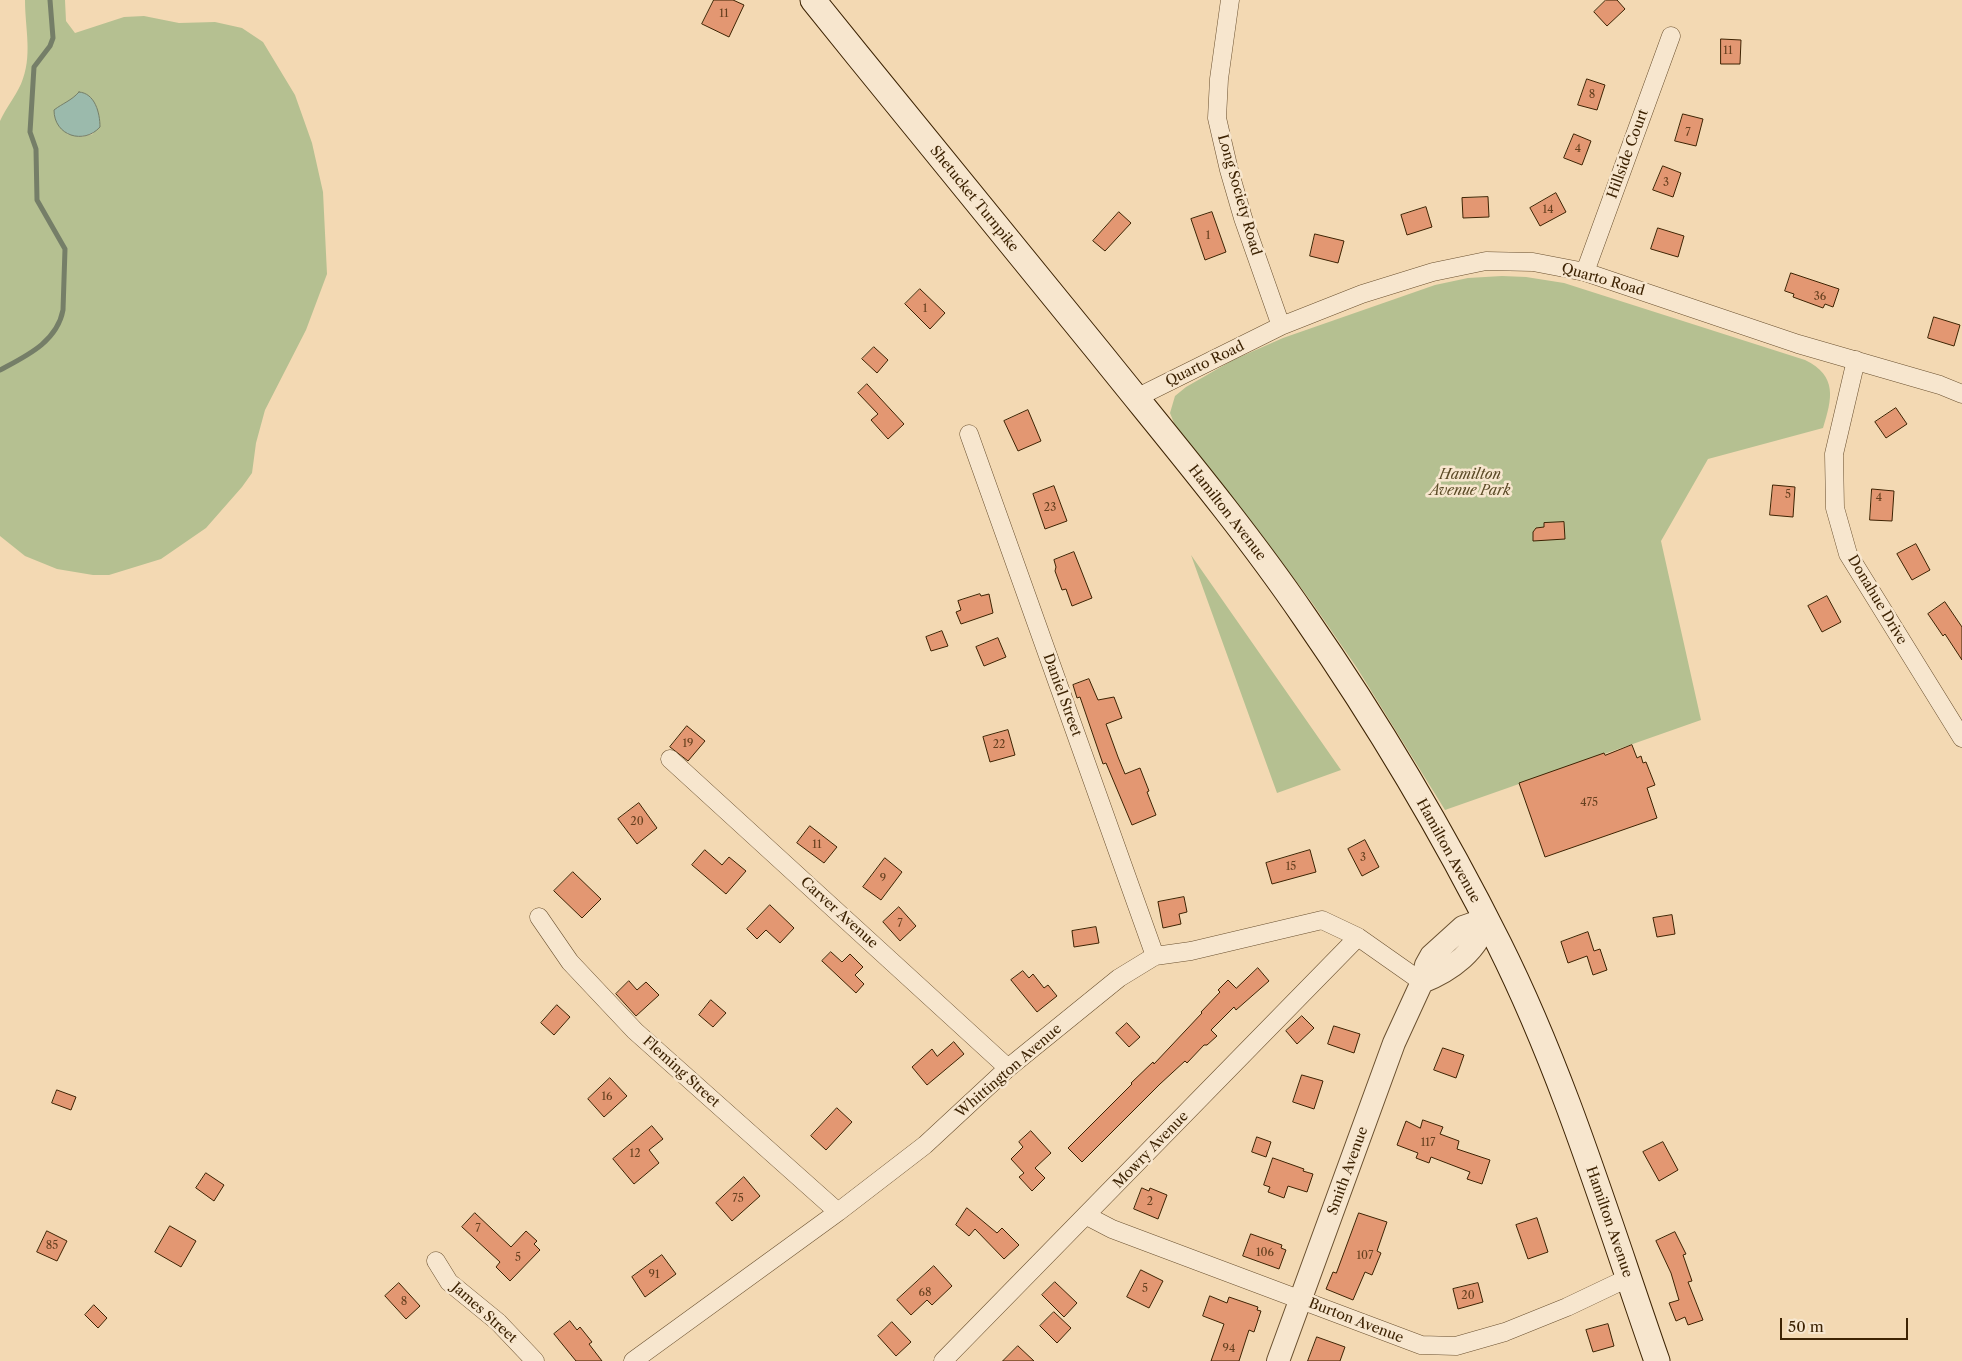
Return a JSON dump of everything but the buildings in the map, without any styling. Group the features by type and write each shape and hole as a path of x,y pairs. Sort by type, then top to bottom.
{"main road":[{"name":"Shetucket Turnpike","path":"813,0 1136,398"},
{"name":"Hamilton Avenue","path":"1136,398 1259,553 1344,674 1398,762 1486,919 1505,956 1578,1135 1657,1361"}],"street":[{"name":"Long Society Road","path":"1230,0 1219,79 1217,118 1229,170 1281,326"},
{"name":"Hillside Court","path":"1585,272 1671,36"},
{"name":"Quarto Road","path":"1136,398 1281,326 1362,294 1415,277 1486,261 1533,262 1585,272 1798,344 1856,360 1962,394"},
{"name":"Donahue Drive","path":"1856,360 1834,454 1835,508 1848,554 1962,738"},
{"name":"Daniel Street","path":"969,434 1155,956"},
{"name":"Carver Avenue","path":"670,759 1008,1068"},
{"name":"Fleming Street","path":"540,916 570,962 635,1031 838,1212"},
{"name":"Smith Avenue","path":"1278,1361 1302,1300 1394,1043 1422,982 1426,965 1438,950 1463,928 1486,919"},
{"name":"Whittington Avenue","path":"634,1361 838,1212 925,1145 1008,1068 1119,978 1155,956 1191,951 1322,920 1358,937 1422,982"},
{"name":"Mowry Avenue","path":"943,1361 1358,937"},
{"name":"Burton Avenue","path":"1087,1216 1112,1229 1420,1345 1456,1346 1514,1328 1567,1307 1628,1278"},
{"name":"James Street","path":"436,1261 441,1272 449,1282 498,1322 535,1361"}],"green space":[{"path":"25,0 65,0 66,21 75,33 124,17 144,16 179,23 215,22 242,28 263,42 295,95 312,143 323,192 327,274 306,330 265,410 256,443 252,473 206,528 161,559 109,575 93,575 57,569 25,556 0,536 0,121 19,89 25,74 28,42","holes":["83,93 90,97 97,108 93,134 81,137 67,134 61,105 71,102"]},
{"name":"Hamilton Avenue Park","path":"1526,277 1564,283 1805,360 1816,366 1823,373 1828,381 1830,398 1823,428 1708,459 1661,541 1701,720 1445,810 1357,668 1313,604 1261,534 1176,428 1170,413 1175,396 1186,387 1233,360 1283,338 1435,285 1468,278"},
{"path":"1191,555 1341,770 1277,793"}],"shaded area":[{"path":"79,92 84,93 93,100 99,116 100,127 86,136 71,135 64,132 55,119 54,110"}],"waterway":[{"path":"0,370 39,347 54,331 60,321 63,310 65,249 37,200 36,149 30,132 34,67 50,46 53,38 50,0"}]}
